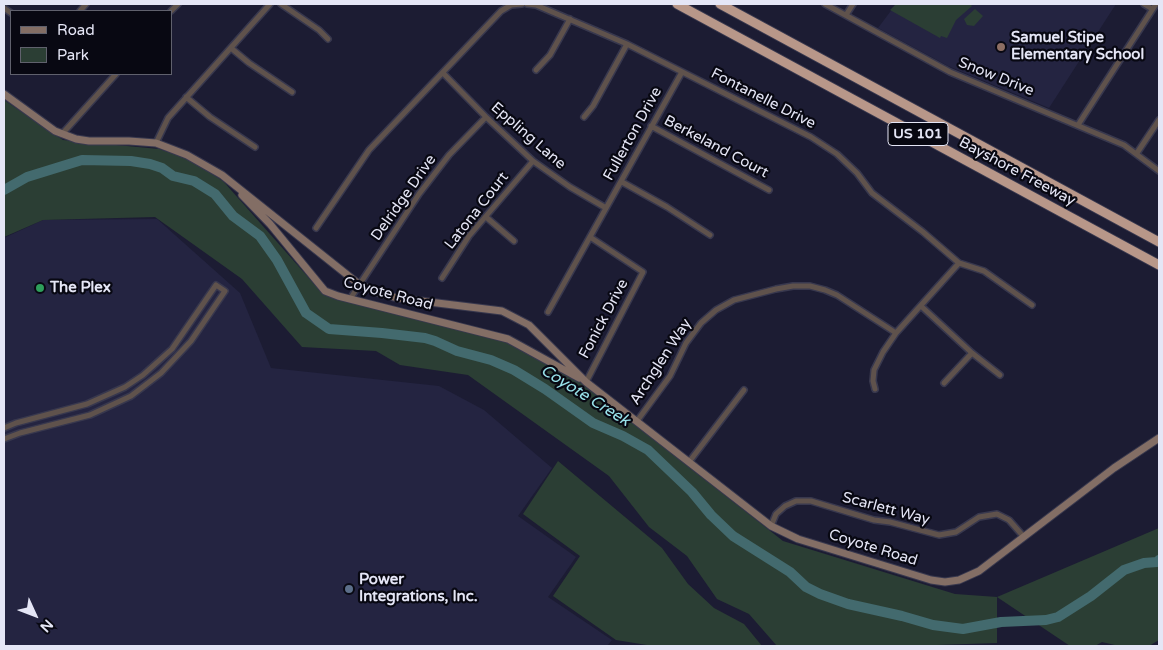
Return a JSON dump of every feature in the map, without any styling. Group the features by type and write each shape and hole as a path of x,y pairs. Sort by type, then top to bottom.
{"highway":[{"name":"Bayshore Freeway","path":"677,4 1159,265"},
{"name":"Bayshore Freeway","path":"720,4 1159,242"}],"street":[{"path":"156,143 168,118 270,4"},
{"path":"281,4 319,30 328,39"},
{"path":"316,228 370,150 501,11 511,5 522,4"},
{"name":"Fontanelle Drive","path":"526,4 536,5 627,44 811,137 837,154 857,173 872,193 924,232 959,263"},
{"name":"Snow Drive","path":"825,4 950,72 1124,144 1159,171"},
{"path":"846,15 853,4"},
{"path":"1078,125 1154,6 1144,4"},
{"path":"536,70 550,56 570,19"},
{"path":"584,116 593,106 627,44"},
{"path":"231,48 249,63 292,92"},
{"name":"Fullerton Drive","path":"548,312 682,72"},
{"name":"Eppling Lane","path":"443,73 533,161 570,187 606,208"},
{"path":"62,134 115,75"},
{"name":"Coyote Road","path":"4,94 55,131 62,134 89,141 156,143 187,155 222,175 360,285 378,294 502,312 528,325 586,382 771,526 798,539 931,580 945,582 958,580 979,570 1114,468 1159,438"},
{"path":"186,97 210,117 255,147"},
{"name":"Delridge Drive","path":"350,299 420,194 449,156 486,117"},
{"path":"1136,153 1159,120"},
{"name":"Berkeland Court","path":"651,126 769,190"},
{"name":"Latona Court","path":"442,278 469,236 533,161"},
{"name":"Coyote Road","path":"222,175 270,224 325,291 508,339 586,382"},
{"path":"622,182 710,235"},
{"path":"486,217 514,241"},
{"name":"Fonick Drive","path":"586,382 643,272 590,237"},
{"path":"876,389 873,381 874,370 883,352 896,333 959,263 984,271 1032,305"},
{"path":"4,428 87,404 125,387 154,366 172,349 216,285 225,291 191,342 161,373 131,396 90,415 4,439"},
{"name":"Archglen Way","path":"636,421 670,376 686,343 701,323 716,310 734,300 776,289 810,286 837,295 896,333"},
{"path":"921,306 972,353 1000,375"},
{"path":"944,383 972,353"},
{"path":"689,462 744,390"},
{"name":"Scarlett Way","path":"771,526 776,514 785,506 796,501 811,501 874,520 890,522 939,535 956,532 979,516 997,514 1009,520 1024,537"}],"shaded area":[{"name":"Samuel Stipe Elementary School","path":"896,4 1116,4 1049,108 948,66 878,28"},
{"path":"157,219 240,293 271,368 439,386 484,410 552,468 518,516 576,557 548,597 612,640 607,646 4,646 4,238 43,220"}],"green space":[{"path":"896,4 970,4 972,6 956,20 947,38 941,36 940,38 890,10"},
{"path":"975,9 983,16 974,26 967,25 964,19"},
{"path":"4,100 63,140 159,149 187,158 223,181 324,295 506,342 585,385 783,541 955,594 997,597 997,643 907,646 777,646 749,614 717,599 687,556 649,527 609,476 468,375 400,365 376,351 302,347 242,279 155,217 43,220 4,237"},
{"path":"558,461 662,548 688,584 714,608 744,624 762,646 653,646 616,640 553,596 580,556 523,514"},
{"path":"1159,528 1159,640 1149,646 1119,646 1102,642 1095,646 1070,646 997,597"}],"waterway":[{"name":"Coyote Creek","path":"4,190 27,177 82,160 131,161 150,164 162,168 173,176 194,181 215,194 233,216 260,236 277,260 306,313 329,329 425,338 457,351 491,360 514,370 593,423 623,436 648,450 692,492 711,515 733,536 790,572 806,587 848,604 933,625 963,629 1001,622 1046,620 1058,617 1091,596 1124,570 1159,560"}],"place":[{"name":"Samuel Stipe Elementary School","path":"1001,47"},
{"name":"The Plex","path":"40,288"},
{"name":"Power Integrations, Inc.","path":"349,589"}]}
